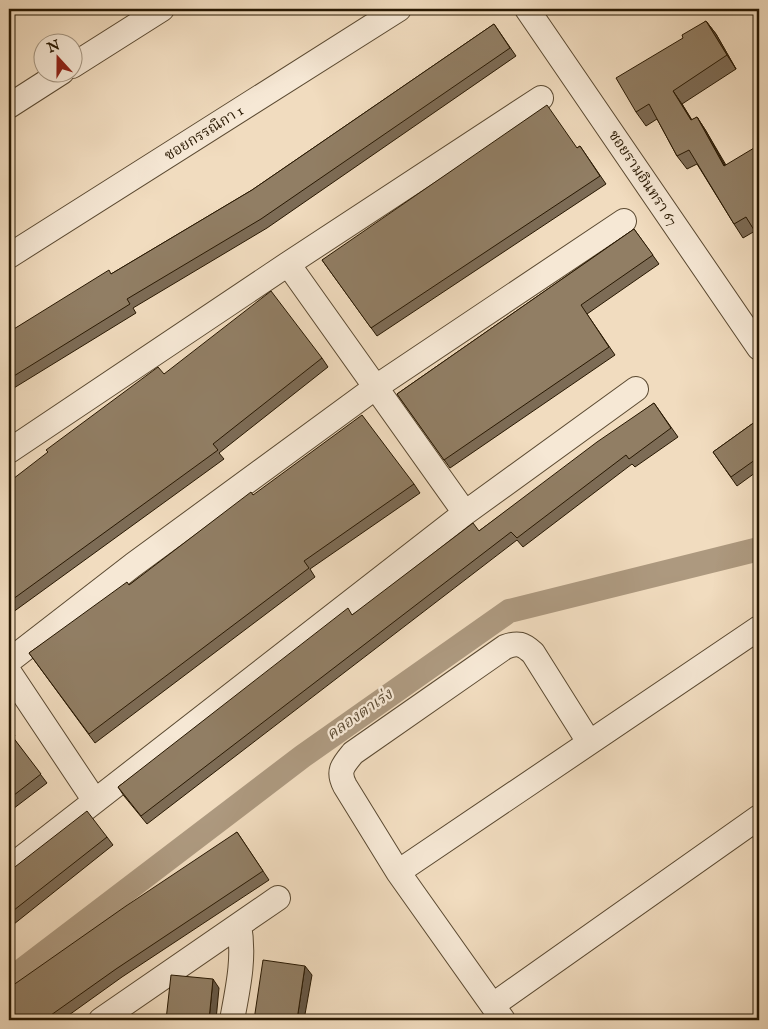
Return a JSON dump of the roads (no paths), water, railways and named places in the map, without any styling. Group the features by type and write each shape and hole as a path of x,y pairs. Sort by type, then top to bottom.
{"street":[{"path":"82,60 162,9"},
{"name":"ซอยกรรณิกา 1","path":"9,256 399,9"},
{"name":"ซอยรามอินทรา 67","path":"527,9 759,348"},
{"path":"9,106 46,82"},
{"path":"9,451 288,264 541,98"},
{"path":"9,661 133,565 376,386 624,221"},
{"path":"288,264 465,513"},
{"path":"9,868 465,513 636,389"},
{"path":"398,872 759,628"},
{"path":"589,742 534,654 524,645 515,643 504,647 353,753 340,768 340,777 344,786 398,872 498,1012 759,817"},
{"path":"9,672 95,801"},
{"path":"101,1020 278,898"},
{"path":"232,1020 242,965 243,943 240,925"}],"waterway":[{"name":"คลองตาเร่ง","path":"9,980 303,756 509,611 759,549"}]}
